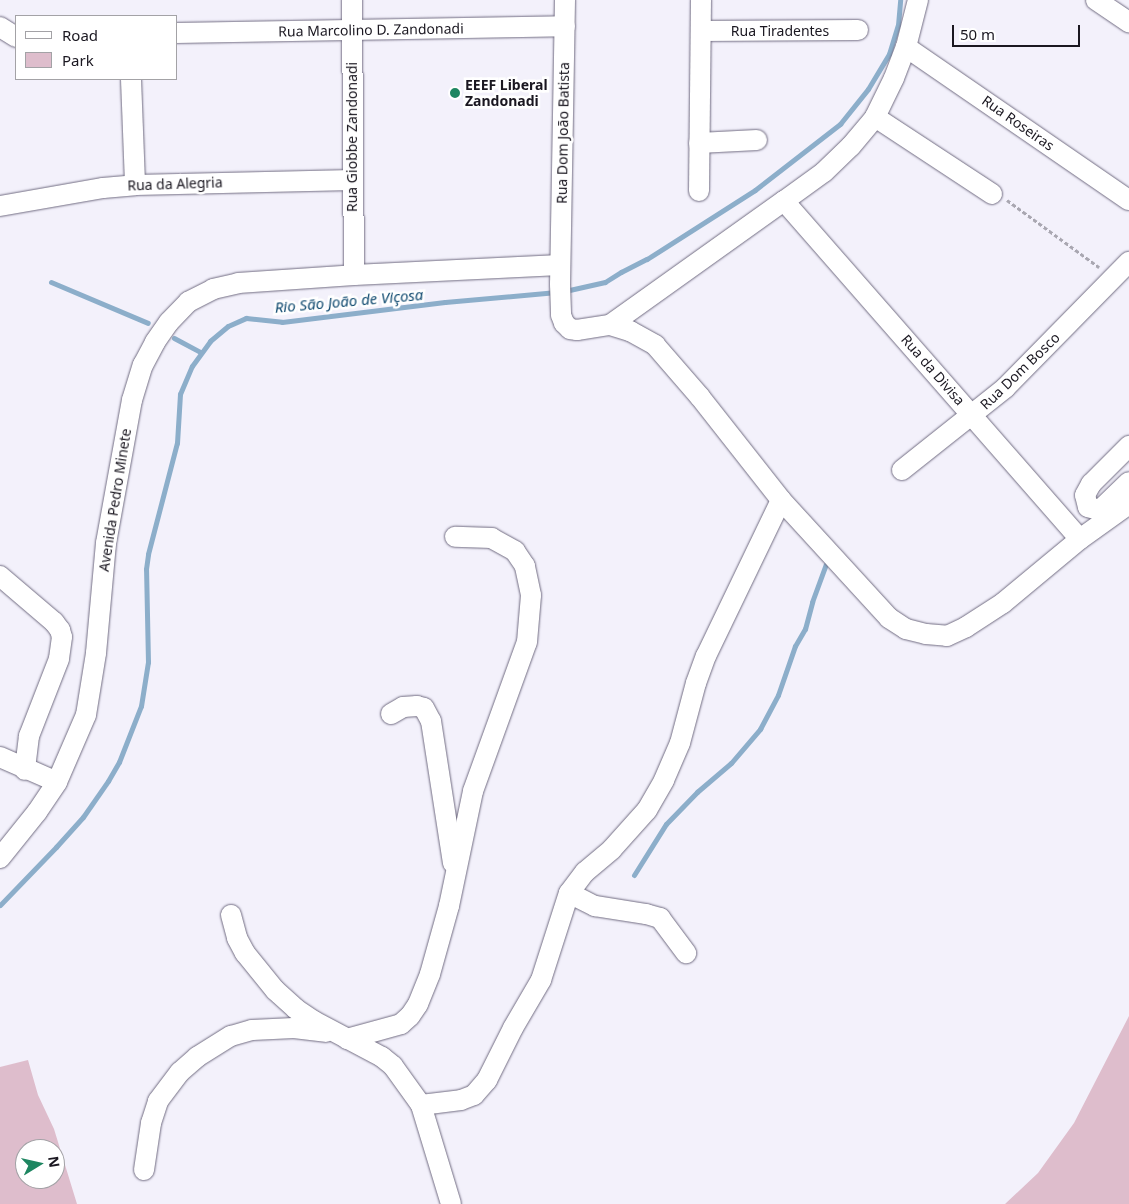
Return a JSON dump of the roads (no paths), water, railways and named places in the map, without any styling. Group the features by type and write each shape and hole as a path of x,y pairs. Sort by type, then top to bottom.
{"street":[{"name":"Rua Giobbe Zandonadi","path":"352,0 354,275"},
{"name":"Rua Dom João Batista","path":"565,0 561,314 567,326 577,330 610,325"},
{"path":"699,191 701,0"},
{"path":"610,325 784,202 824,172 851,146 875,117 906,47 918,0"},
{"path":"1096,0 1129,22"},
{"name":"Rua Marcolino D. Zandonadi","path":"178,33 566,26"},
{"path":"0,27 15,36"},
{"name":"Rua Tiradentes","path":"701,31 858,30"},
{"name":"Rua Roseiras","path":"906,47 1129,200"},
{"path":"131,80 135,185"},
{"path":"875,117 999,197"},
{"path":"699,143 757,140"},
{"name":"Rua da Alegria","path":"0,206 103,188 135,185 353,180"},
{"name":"Rua da Divisa","path":"784,202 1080,539"},
{"name":"Rua Dom Bosco","path":"902,470 1005,388 1129,262"},
{"name":"Avenida Pedro Minete","path":"0,858 37,812 58,782 82,724 92,688 106,543 132,400 143,365 155,342 169,322 188,302 212,289 247,283 354,275 560,275"},
{"path":"610,325 655,345 781,500 889,618 906,629 926,634 947,636 966,627 1004,603 1114,509 1129,482"},
{"path":"1114,509 1088,507 1085,495 1091,484 1129,446"},
{"path":"420,1105 461,1100 474,1095 487,1080 509,1034 541,980 569,893 585,872 647,810 660,786 680,743 696,683 706,656 781,500"},
{"path":"144,1170 152,1123 158,1101 180,1072 214,1045 231,1036 274,1028 341,1036 389,1029 402,1024 410,1016 430,974 455,880 473,791 527,642 532,594 525,566 515,551 503,542 492,538 455,537"},
{"path":"0,576 54,622 62,637 59,659 29,736 25,770"},
{"path":"390,714 403,707 417,706 424,708 431,722 455,880"},
{"path":"0,757 25,770 58,782"},
{"path":"569,893 595,906 660,918 686,953"},
{"path":"231,915 237,938 264,978 296,1009 393,1066 420,1105 451,1204"}],"waterway":[{"name":"Rio São João de Viçosa","path":"565,291 605,282 647,259 755,190 840,124 868,89 889,54 898,25 900,0"},
{"path":"51,282 148,323"},
{"name":"Rio São João de Viçosa","path":"0,905 83,817 119,762 141,706 148,662 146,569 148,554 177,443 180,394 192,366 210,341 228,326 246,318 282,322 445,302 557,292"},
{"path":"174,338 200,352"},
{"path":"634,875 666,824 697,792 731,763 760,729 778,695 795,646 805,629 812,602 826,564"}],"place":[{"name":"EEEF Liberal Zandonadi","path":"455,93"}]}
